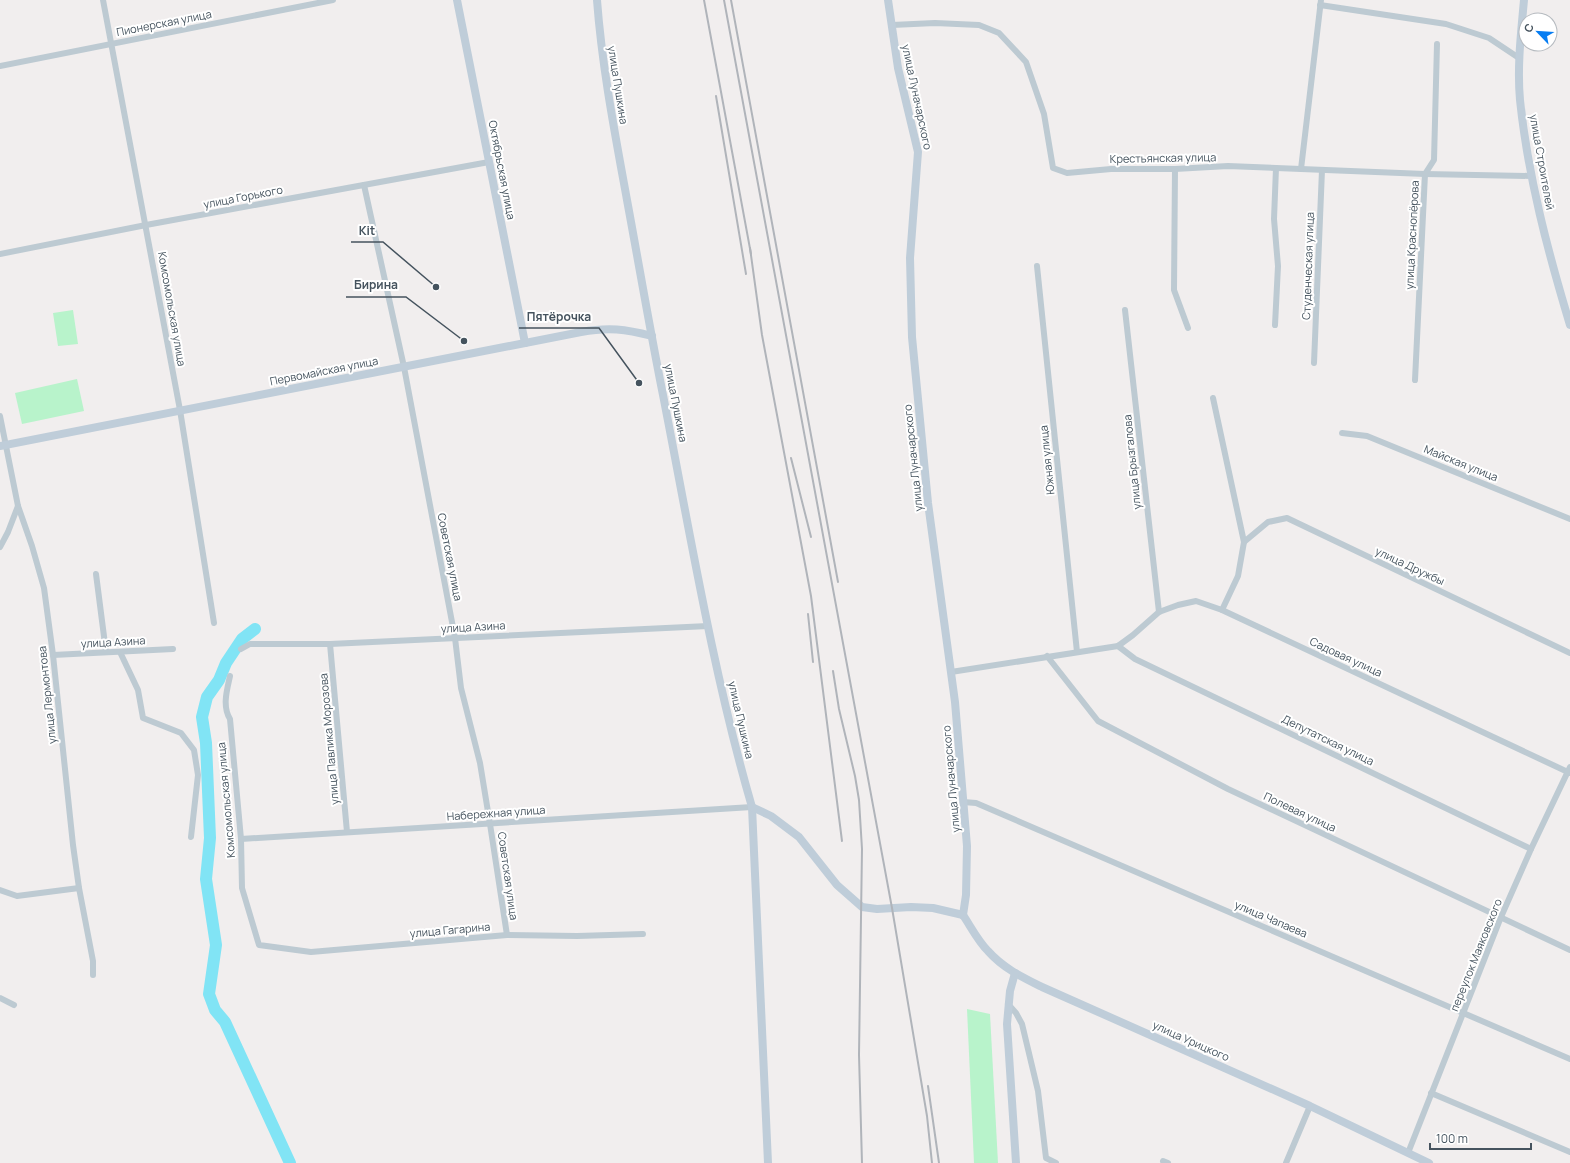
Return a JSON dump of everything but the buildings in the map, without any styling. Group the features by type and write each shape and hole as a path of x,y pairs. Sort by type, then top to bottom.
{"street":[{"name":"Комсомольская улица","path":"103,0 180,410 214,623"},
{"name":"Пионерская улица","path":"0,66 333,0"},
{"name":"Октябрьская улица","path":"457,0 525,344"},
{"name":"улица Пушкина","path":"598,0 600,42 615,137 652,336 708,626 736,750 752,807 768,1163"},
{"name":"улица Луначарского","path":"888,0 898,68 918,152 910,258 912,337 928,504 955,702 967,846 966,895 963,915"},
{"name":"улица Строителей","path":"1524,0 1519,58 1520,99 1532,176 1552,264 1570,325"},
{"path":"1301,169 1321,2 1446,24 1489,38 1519,58"},
{"name":"Крестьянская улица","path":"892,25 935,23 979,25 999,33 1026,62 1044,114 1053,168 1067,173 1111,168 1176,169 1228,166 1425,174 1532,176"},
{"name":"улица Краснопёрова","path":"1415,380 1425,174 1434,160 1437,44"},
{"name":"улица Горького","path":"0,254 146,225 490,162"},
{"path":"1275,325 1278,266 1274,219 1276,168"},
{"path":"1176,169 1174,290 1188,328"},
{"name":"Студенческая улица","path":"1314,363 1322,170"},
{"name":"Советская улица","path":"364,185 404,367 455,638 461,688 480,763 506,936"},
{"name":"Южная улица","path":"1037,266 1076,652"},
{"name":"улица Брызгалова","path":"1126,310 1159,612"},
{"name":"Первомайская улица","path":"3,445 600,329 614,328 652,336"},
{"path":"1213,398 1244,542 1238,576 1222,610"},
{"name":"улица Лермонтова","path":"0,416 3,445 18,506 32,546 44,588 53,655 73,845 79,888 93,961 93,975"},
{"name":"Майская улица","path":"1342,433 1367,436 1570,519"},
{"path":"0,547 8,532 18,506"},
{"name":"улица Дружбы","path":"1244,542 1268,522 1286,518 1570,653"},
{"path":"96,574 106,652"},
{"name":"Садовая улица","path":"1118,646 1159,612 1178,605 1196,601 1222,610 1569,770"},
{"name":"улица Азина","path":"241,649 250,644 330,644 708,626"},
{"name":"улица Павлика Морозова","path":"330,644 347,832"},
{"path":"951,672 1118,646"},
{"name":"Депутатская улица","path":"1118,646 1135,659 1531,849"},
{"name":"улица Азина","path":"53,655 174,649"},
{"path":"120,652 138,690 143,718 181,733 194,750 198,775 191,837"},
{"name":"Полевая улица","path":"1048,656 1098,721 1228,789 1570,950"},
{"name":"Комсомольская улица","path":"230,676 226,701 226,713 230,718 241,838 242,888 259,945"},
{"name":"переулок Маяковского","path":"1408,1153 1501,917 1531,849 1569,770"},
{"name":"улица Чапаева","path":"963,802 976,803 1570,1059"},
{"path":"752,807 771,816 799,837 837,885 862,907 877,909 911,907 933,908 963,915"},
{"name":"Набережная улица","path":"241,838 752,807"},
{"path":"0,890 17,896 79,888"},
{"name":"улица Урицкого","path":"963,915 986,950 1000,963 1015,973 1310,1106 1429,1163"},
{"name":"улица Гагарина","path":"259,945 311,952 506,936 643,934"},
{"path":"1015,973 1008,1004 1007,1024 1016,1163"},
{"path":"0,998 14,1005"},
{"path":"1008,1004 1016,1013 1022,1024 1038,1091 1046,1158 1056,1163"},
{"path":"1431,1093 1570,1152"},
{"path":"1286,1163 1310,1106"}],"green space":[{"path":"73,310 78,344 58,346 53,313"},
{"path":"77,379 84,411 22,424 15,393"},
{"path":"967,1009 990,1014 998,1163 974,1163"}],"waterway":[{"path":"255,629 242,639 226,663 219,680 207,697 202,717 206,743 210,838 206,879 216,945 209,994 215,1010 225,1022 290,1163"}],"railway":[{"path":"704,0 751,254"},
{"path":"724,0 892,908 927,1116 932,1163"},
{"path":"731,0 838,582"},
{"path":"716,96 746,274"},
{"path":"750,248 762,335 811,596 842,841"},
{"path":"791,458 811,537"},
{"path":"808,614 813,662"},
{"path":"833,671 839,709 855,776 859,800 862,849 859,1055 862,1163"},
{"path":"928,1086 939,1163"}],"place":[{"name":"Kit","path":"436,287"},
{"name":"Бирина","path":"464,341"},
{"name":"Пятёрочка","path":"639,383"}]}
